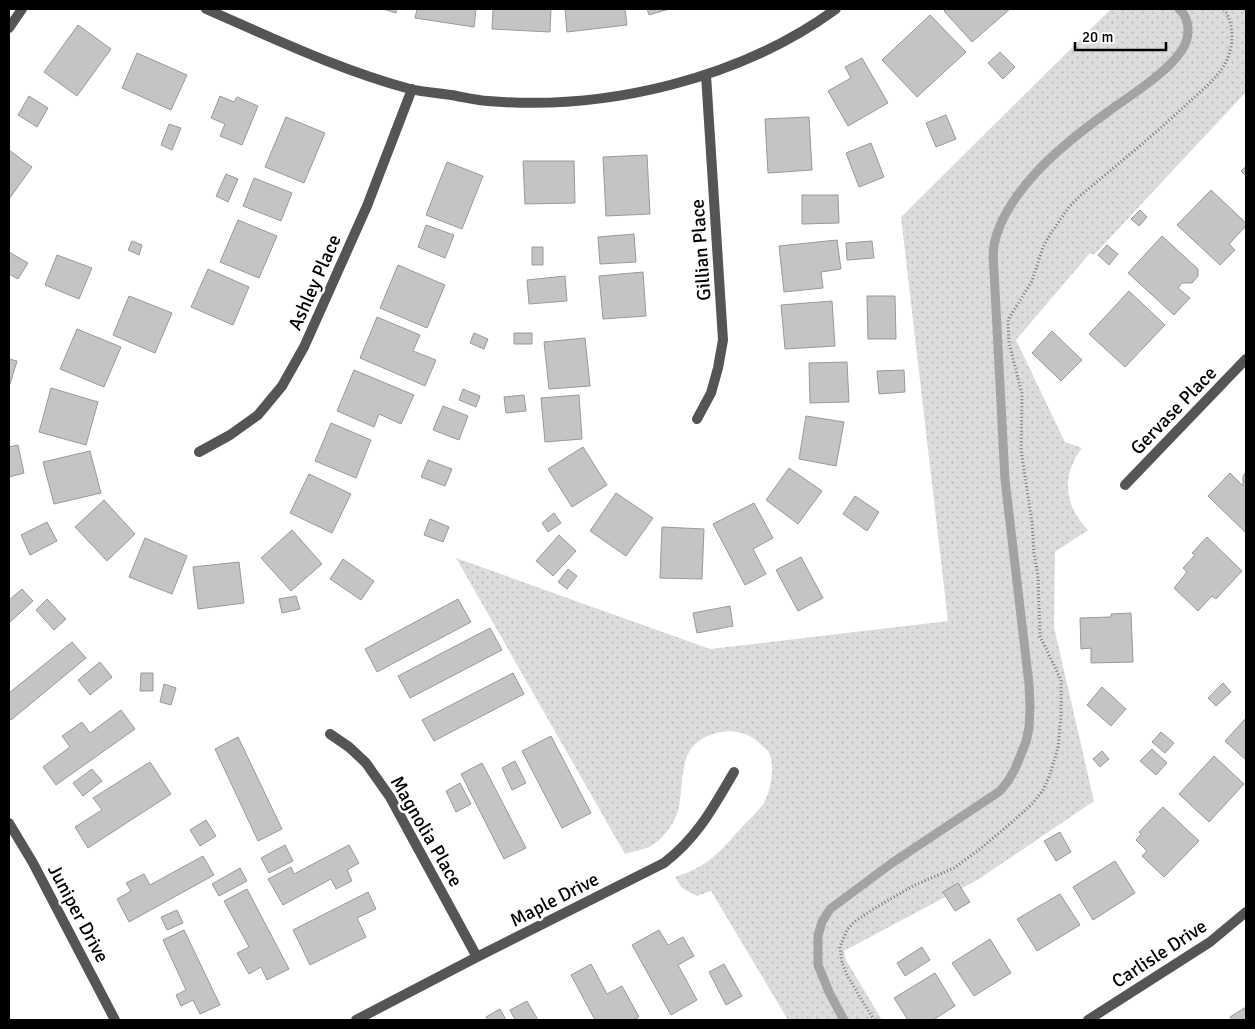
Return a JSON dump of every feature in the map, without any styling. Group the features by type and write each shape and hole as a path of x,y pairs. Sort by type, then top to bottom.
{"street":[{"path":"9,28 22,9"},
{"path":"206,9 320,58 376,79 412,89 488,101 558,102 607,97 706,75 749,59 792,38 836,9"},
{"name":"Gillian Place","path":"697,419 711,393 723,340 706,75"},
{"name":"Ashley Place","path":"199,452 230,435 258,416 282,386 304,347 367,206 412,89"},
{"name":"Gervase Place","path":"1125,485 1246,359"},
{"name":"Magnolia Place","path":"330,734 349,747 366,763 390,797 477,957"},
{"name":"Maple Drive","path":"356,1020 664,863 679,852 694,836 734,772"},
{"name":"Juniper Drive","path":"9,823 33,863 115,1020"},
{"name":"Carlisle Drive","path":"1088,1020 1210,942 1246,912"}],"path":[{"path":"874,1020 848,977 842,963 840,946 847,930 854,922 913,886 954,868 1011,823 1033,803 1043,790 1058,748 1061,715 1060,680 1040,636 1038,576 1021,450 1022,394 1009,343 1008,320 1032,281 1043,247 1069,207 1168,122 1220,71 1227,60 1232,36 1232,26 1229,16 1224,9"}],"shaded area":[{"path":"1111,9 1246,9 1246,92 1094,255 1090,253 1016,340 1065,442 1082,448 1071,469 1068,490 1074,511 1088,530 1055,552 1054,627 1094,801 979,879 844,951 846,960 882,1020 788,1020 711,891 697,896 682,888 675,877 696,869 712,858 762,806 769,791 772,777 772,763 768,751 753,738 733,731 717,733 695,744 685,762 679,807 669,829 651,846 625,854 456,558 710,649 948,621 901,217"}],"building":[{"path":"383,9 397,9 396,13"},
{"path":"417,9 476,9 474,27 415,18"},
{"path":"493,9 551,9 550,32 492,29"},
{"path":"565,9 625,9 627,25 567,32"},
{"path":"647,9 669,9 649,15"},
{"path":"946,9 1010,9 972,42 944,11"},
{"path":"930,15 966,52 917,97 882,60"},
{"path":"78,25 111,49 77,96 44,72"},
{"path":"1000,52 1015,67 1003,79 988,63"},
{"path":"137,53 187,75 171,110 122,88"},
{"path":"862,58 888,103 848,126 828,91 851,78 845,67"},
{"path":"29,96 48,108 37,127 18,115"},
{"path":"220,96 234,102 237,97 258,106 242,145 220,136 225,124 211,118"},
{"path":"946,115 956,139 936,147 926,123"},
{"path":"286,117 325,133 304,183 265,167"},
{"path":"809,117 812,170 768,173 765,119"},
{"path":"169,124 181,128 172,150 161,145"},
{"path":"871,143 884,177 859,187 846,153"},
{"path":"9,150 32,167 9,199"},
{"path":"647,155 650,214 606,216 603,157"},
{"path":"523,161 574,161 575,203 525,204"},
{"path":"447,162 483,176 462,229 426,215"},
{"path":"1246,166 1246,176 1241,171"},
{"path":"226,174 238,179 228,202 216,196"},
{"path":"254,178 292,193 281,221 243,206"},
{"path":"1211,190 1246,223 1246,226 1229,244 1235,250 1220,265 1177,225"},
{"path":"802,195 838,195 839,223 802,224"},
{"path":"1140,210 1147,217 1139,226 1131,219"},
{"path":"238,220 277,236 259,278 220,262"},
{"path":"426,225 454,235 445,258 418,247"},
{"path":"634,234 636,262 600,264 598,237"},
{"path":"1162,236 1198,269 1198,276 1192,283 1182,283 1178,288 1190,298 1174,315 1128,273"},
{"path":"837,240 841,269 821,272 823,288 784,292 779,246"},
{"path":"132,241 142,245 139,255 128,250"},
{"path":"872,241 874,258 847,260 846,243"},
{"path":"1107,245 1118,254 1109,265 1098,255"},
{"path":"532,247 543,247 543,265 532,265"},
{"path":"9,252 28,263 18,279 9,274"},
{"path":"57,255 92,268 79,299 45,285"},
{"path":"398,265 445,285 427,328 380,308"},
{"path":"208,269 249,287 233,325 191,307"},
{"path":"643,272 646,316 603,319 599,276"},
{"path":"565,276 567,301 529,304 527,280"},
{"path":"1129,291 1165,325 1125,367 1089,334"},
{"path":"129,296 172,313 155,353 113,335"},
{"path":"867,296 895,296 896,339 868,339"},
{"path":"832,301 835,346 785,349 781,305"},
{"path":"377,317 420,335 413,351 436,360 425,386 360,358"},
{"path":"77,329 121,347 104,387 60,369"},
{"path":"1052,331 1082,360 1061,381 1032,353"},
{"path":"474,333 488,339 484,349 470,343"},
{"path":"514,333 532,333 532,344 514,344"},
{"path":"585,338 590,386 549,389 544,342"},
{"path":"9,359 17,361 10,384 9,384"},
{"path":"847,362 849,402 810,403 809,363"},
{"path":"354,370 414,395 401,424 379,414 374,427 337,411"},
{"path":"904,370 905,392 879,394 877,371"},
{"path":"51,388 98,402 86,445 39,432"},
{"path":"463,389 480,396 476,407 459,400"},
{"path":"524,395 526,411 506,413 504,397"},
{"path":"579,395 582,439 545,442 541,398"},
{"path":"443,406 468,416 459,440 433,430"},
{"path":"806,416 844,422 836,466 799,459"},
{"path":"331,423 371,440 356,478 315,461"},
{"path":"18,445 24,473 9,477 9,447"},
{"path":"583,447 607,485 572,507 548,469"},
{"path":"90,451 101,493 54,504 43,462"},
{"path":"428,460 452,469 445,486 421,477"},
{"path":"789,468 822,491 798,524 766,500"},
{"path":"1246,472 1246,533 1208,496 1230,473 1243,486 1243,476"},
{"path":"309,474 351,494 332,533 290,513"},
{"path":"616,493 653,518 626,556 590,531"},
{"path":"855,496 879,512 867,531 843,514"},
{"path":"104,500 135,534 107,561 75,527"},
{"path":"754,503 773,538 753,549 766,574 745,585 713,524"},
{"path":"554,513 561,523 548,532 542,523"},
{"path":"430,519 449,527 443,542 424,535"},
{"path":"47,522 57,541 30,555 21,535"},
{"path":"662,527 704,529 702,579 660,578"},
{"path":"292,530 322,564 291,591 261,558"},
{"path":"559,535 576,551 553,576 536,561"},
{"path":"1207,537 1242,571 1216,599 1212,596 1198,611 1174,588 1187,572 1183,568 1195,555 1192,553"},
{"path":"145,538 187,556 172,594 129,577"},
{"path":"801,557 823,598 798,611 776,570"},
{"path":"343,559 374,581 361,600 330,579"},
{"path":"239,562 244,603 198,609 193,567"},
{"path":"568,569 577,576 567,589 558,582"},
{"path":"22,589 33,601 9,623 9,600"},
{"path":"296,596 300,609 282,613 279,599"},
{"path":"47,599 66,619 54,630 36,610"},
{"path":"458,599 471,622 377,672 365,649"},
{"path":"730,606 733,626 697,633 693,613"},
{"path":"1131,613 1133,662 1091,663 1091,648 1081,649 1080,618 1111,617 1111,614"},
{"path":"490,628 502,650 410,698 398,676"},
{"path":"72,642 86,658 11,720 9,717 9,693"},
{"path":"100,662 112,677 90,695 78,680"},
{"path":"141,673 153,673 153,691 140,691"},
{"path":"513,673 524,694 434,741 422,720"},
{"path":"1223,683 1231,692 1216,706 1208,698"},
{"path":"164,684 176,688 171,705 160,702"},
{"path":"1102,687 1126,709 1111,726 1087,705"},
{"path":"121,710 135,729 56,785 43,767 70,747 62,736 82,722 90,733"},
{"path":"1246,718 1246,760 1225,741"},
{"path":"1161,732 1174,743 1165,753 1152,742"},
{"path":"551,736 591,813 562,828 522,751"},
{"path":"238,737 282,829 258,841 215,749"},
{"path":"1152,749 1167,763 1156,775 1140,761"},
{"path":"1102,751 1109,759 1100,767 1093,759"},
{"path":"1214,756 1244,784 1209,822 1179,794"},
{"path":"515,761 526,783 512,790 502,768"},
{"path":"150,762 171,794 88,848 75,827 102,810 93,798"},
{"path":"482,763 526,848 504,859 461,774"},
{"path":"92,769 102,781 83,796 73,783"},
{"path":"460,783 471,804 456,812 446,791"},
{"path":"1163,807 1199,841 1164,877 1142,856 1147,851 1136,840 1141,834 1139,832"},
{"path":"206,820 216,836 200,846 190,830"},
{"path":"1060,832 1071,852 1056,861 1044,841"},
{"path":"285,845 293,861 269,873 261,858"},
{"path":"349,845 359,863 347,870 352,881 336,889 331,879 283,905 268,879 291,867 294,874"},
{"path":"203,856 214,875 129,922 117,899 131,891 126,883 144,874 150,885"},
{"path":"1115,861 1135,893 1093,920 1073,887"},
{"path":"240,868 247,881 219,896 212,884"},
{"path":"958,883 970,902 955,911 943,892"},
{"path":"247,889 289,969 267,980 261,967 249,974 237,953 249,947 224,901"},
{"path":"368,892 376,909 357,918 366,937 310,965 293,930"},
{"path":"1060,894 1080,925 1037,951 1017,919"},
{"path":"177,910 183,923 167,930 161,917"},
{"path":"184,930 220,1005 200,1014 193,1000 181,1006 176,995 186,990 163,940"},
{"path":"659,930 668,945 683,937 694,956 678,965 697,1000 671,1015 632,945"},
{"path":"990,939 1011,973 974,996 952,963"},
{"path":"922,947 930,960 905,976 897,963"},
{"path":"591,964 607,994 622,986 639,1017 633,1020 595,1020 571,975"},
{"path":"724,964 742,996 726,1005 709,972"},
{"path":"935,973 955,1006 933,1020 908,1020 894,998"},
{"path":"527,1001 538,1020 515,1020 510,1010"},
{"path":"1246,1007 1246,1020 1232,1020 1230,1017"},
{"path":"500,1009 506,1020 488,1020 486,1017"}],"waterway":[{"path":"844,1020 829,992 818,965 818,936 822,922 830,909 892,863 1000,791 1015,769 1026,742 1029,728 1029,684 1005,480 993,261 996,236 1004,217 1015,199 1041,167 1079,133 1148,83 1175,59 1185,45 1188,34 1186,18 1179,9"}]}
